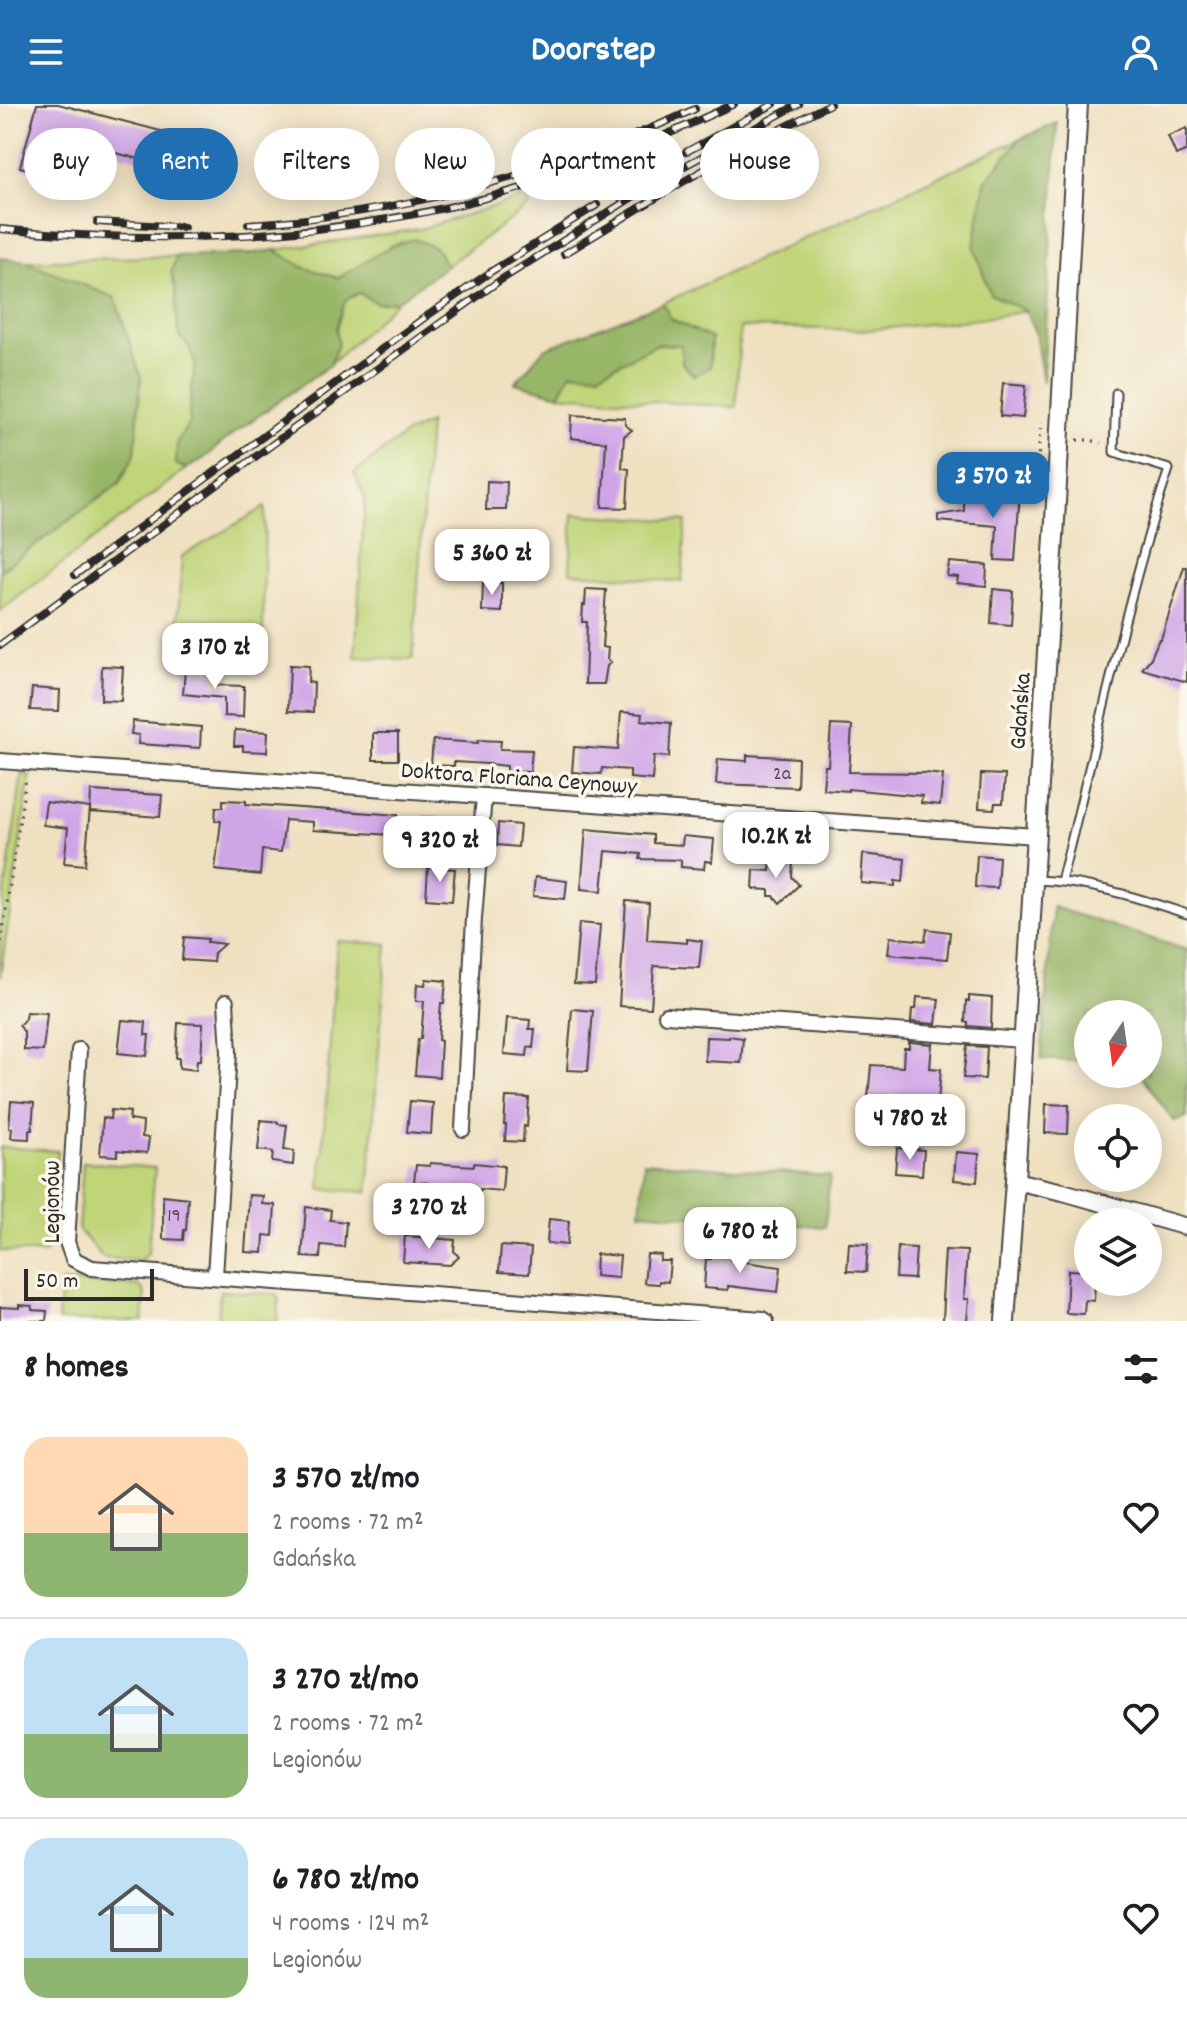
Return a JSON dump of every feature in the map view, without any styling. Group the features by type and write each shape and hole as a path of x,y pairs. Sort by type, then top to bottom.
{"main road":[{"name":"Gdańska","path":"1005,1321 1078,104"}],"street":[{"name":"Doktora Floriana Ceynowy","path":"0,761 1035,836"},
{"path":"463,1129 484,796"},
{"path":"215,1276 229,1052 226,1002"},
{"path":"666,1015 1023,1040"},
{"name":"Legionów","path":"79,1050 67,1242 73,1259 92,1268 766,1321"},
{"path":"1015,1181 1187,1227"}],"lane":[{"path":"1061,881 1115,658 1169,469 1114,452 1116,393"},
{"path":"1033,880 1061,881 1125,894 1187,914"}],"path":[{"path":"1037,470 1041,422"},
{"path":"1073,440 1089,440"},
{"path":"0,950 27,770"}],"green space":[{"path":"1057,123 1043,382 1035,332 1026,311 990,294 974,246 985,182 1020,139"},
{"path":"1020,139 985,182 990,294 1026,311 868,330 740,327 736,407 559,395 571,372 599,374 657,344 681,345 694,375 710,367 711,338 671,319 663,303"},
{"path":"515,200 526,200 529,206 446,266 436,248 369,261 338,278 303,267 275,250 420,229"},
{"path":"415,239 436,248 446,266 397,301 376,303 359,293 345,301 336,328 338,344 330,365 230,436 206,457 186,469 176,464 177,442 190,421 195,364 189,346 180,337 177,323 176,292 171,272 177,256 275,250 303,267 338,278 393,245"},
{"path":"177,256 171,272 176,292 177,323 180,337 189,346 195,364 190,421 176,464 186,469 0,611 0,571 119,484 135,454 141,378 115,298 26,261"},
{"path":"0,258 26,261 115,298 141,377 135,454 118,484 0,571"},
{"path":"359,293 376,303 397,301 330,365 338,344 336,328 344,301"},
{"path":"663,303 671,319 711,338 710,367 694,376 682,363 681,345 657,344 599,374 571,372 559,395 515,383 544,349"},
{"path":"429,423 413,659 355,657 365,497 354,473 404,435"},
{"path":"265,507 263,635 177,629 182,556"},
{"path":"573,514 686,521 682,582 570,572"},
{"path":"22,774 30,775 0,978 0,925"},
{"path":"1053,907 1187,950 1187,1117 1174,1121 1150,1088 1162,1088 1162,1000 1074,1000 1074,1061 1041,1059"},
{"path":"337,941 387,944 368,1192 320,1189"},
{"path":"0,1147 58,1151 50,1247 43,1253 0,1251"},
{"path":"83,1162 155,1168 148,1253 141,1260 103,1258 78,1229"},
{"path":"644,1162 830,1176 825,1227 640,1212"},
{"path":"61,1282 140,1286 145,1293 143,1321 58,1321"},
{"path":"220,1291 276,1294 279,1298 278,1321 218,1321"}],"building":[{"path":"37,104 58,104 149,128 133,128 133,157 117,153 117,128 31,128"},
{"path":"1187,128 1187,150 1176,155 1168,136"},
{"path":"1003,383 1026,385 1023,418 1000,416"},
{"path":"572,415 625,418 625,425 632,430 624,436 622,468 629,469 627,508 602,507 606,442 571,438"},
{"path":"487,481 507,482 506,510 486,510"},
{"path":"999,490 1020,491 1015,561 995,560 997,526 938,521 938,515 964,511 964,500 998,498"},
{"path":"949,562 987,565 986,586 957,583 958,577 947,576"},
{"path":"1184,567 1187,567 1187,682 1142,669 1161,639"},
{"path":"483,583 502,583 502,612 482,611"},
{"path":"586,589 606,590 602,647 608,648 607,659 611,662 607,666 604,684 585,684 587,622 582,622"},
{"path":"993,589 1013,591 1011,625 991,623"},
{"path":"290,665 309,666 308,682 314,683 313,712 288,711"},
{"path":"102,666 123,667 121,701 101,700"},
{"path":"185,670 215,673 214,685 244,686 243,717 224,716 224,698 183,694"},
{"path":"32,688 60,690 59,711 30,710"},
{"path":"621,712 642,714 641,720 671,723 669,757 654,756 652,780 630,778 630,770 602,768 601,774 572,772 574,747 618,750"},
{"path":"133,721 201,727 200,748 138,744 139,735 131,734"},
{"path":"831,725 852,726 849,772 943,775 940,805 921,803 922,796 823,789"},
{"path":"235,730 268,732 267,752 243,751 243,746 234,746"},
{"path":"373,733 398,733 398,760 373,760"},
{"path":"433,740 501,741 500,749 532,750 530,772 507,771 507,766 488,764 454,762 454,766 431,765"},
{"path":"747,755 798,758 797,787 716,784 718,759 747,761"},
{"path":"981,774 1005,775 1003,803 995,803 994,809 979,808"},
{"path":"91,791 162,795 160,817 90,812"},
{"path":"223,800 398,815 397,823 422,824 423,817 438,818 436,844 408,842 408,836 313,830 313,822 285,820 281,852 262,850 260,875 215,870 221,821 215,821 216,807 223,807"},
{"path":"46,802 90,808 85,865 64,863 68,828 43,825"},
{"path":"498,823 520,825 518,847 497,845"},
{"path":"586,829 653,835 653,843 682,845 683,836 714,839 712,862 705,861 704,869 681,867 681,860 640,859 641,854 606,851 602,891 581,889"},
{"path":"863,854 905,859 903,882 895,881 895,886 861,883"},
{"path":"977,855 999,857 997,888 975,887"},
{"path":"771,861 793,862 792,877 799,885 780,903 774,896 769,896 769,890 753,889 754,870 770,871"},
{"path":"428,867 455,869 452,901 426,899"},
{"path":"535,877 567,881 565,899 533,896"},
{"path":"626,901 649,903 647,940 702,941 699,968 654,966 651,1008 619,1006"},
{"path":"579,923 600,925 595,985 574,984"},
{"path":"927,929 950,932 947,959 888,954 890,937 925,941"},
{"path":"184,937 224,944 214,953 213,962 182,960"},
{"path":"426,979 446,981 438,1040 441,1041 439,1077 415,1075 424,1001 416,1001 417,984 425,985"},
{"path":"969,996 992,998 991,1028 968,1026 965,1022"},
{"path":"917,997 939,999 936,1024 911,1022"},
{"path":"572,1009 593,1011 588,1071 567,1070"},
{"path":"26,1012 47,1013 43,1051 24,1050 24,1032 19,1025 25,1019"},
{"path":"507,1018 530,1020 529,1029 535,1029 533,1048 528,1047 527,1056 504,1054"},
{"path":"122,1020 146,1022 145,1035 149,1035 147,1056 118,1053"},
{"path":"178,1023 203,1024 201,1060 197,1060 196,1070 179,1068 179,1058 176,1058"},
{"path":"706,1037 743,1038 741,1063 705,1061"},
{"path":"909,1042 932,1044 930,1068 941,1069 936,1123 919,1122 920,1097 889,1095 889,1099 868,1098 871,1065 903,1067 904,1048 909,1048"},
{"path":"967,1046 987,1047 985,1079 963,1078"},
{"path":"506,1097 529,1098 523,1142 505,1141"},
{"path":"11,1101 34,1103 29,1139 11,1138"},
{"path":"410,1101 433,1103 431,1134 407,1132"},
{"path":"1046,1104 1069,1105 1068,1134 1045,1133"},
{"path":"111,1110 130,1112 129,1120 143,1122 142,1137 149,1138 147,1153 117,1150 117,1156 100,1155 103,1118 110,1119"},
{"path":"261,1120 287,1125 284,1150 294,1151 293,1165 272,1162 273,1152 258,1150"},
{"path":"897,1148 924,1150 922,1175 895,1173"},
{"path":"956,1152 979,1154 977,1182 954,1180"},
{"path":"430,1163 504,1166 502,1191 429,1186 429,1183 414,1182 416,1165 430,1166"},
{"path":"163,1195 188,1198 183,1240 163,1239"},
{"path":"249,1195 263,1196 262,1204 275,1205 273,1236 264,1235 263,1253 245,1252"},
{"path":"306,1207 331,1210 330,1220 346,1222 344,1247 321,1245 320,1258 302,1257"},
{"path":"549,1219 569,1221 567,1245 547,1243"},
{"path":"405,1236 455,1240 454,1251 459,1257 450,1265 403,1262"},
{"path":"849,1243 868,1244 866,1272 847,1271"},
{"path":"501,1246 531,1248 529,1274 499,1272"},
{"path":"898,1247 916,1248 914,1279 896,1278"},
{"path":"945,1250 967,1251 964,1299 969,1299 967,1321 943,1321"},
{"path":"596,1254 620,1256 618,1278 595,1276"},
{"path":"647,1254 661,1255 660,1261 670,1261 668,1282 644,1283"},
{"path":"711,1256 781,1267 778,1292 728,1286 728,1290 704,1288 706,1259 711,1259"},
{"path":"1068,1270 1074,1270 1074,1296 1094,1296 1094,1301 1085,1300 1084,1314 1066,1313"},
{"path":"19,1305 47,1311 46,1321 0,1321 0,1307 19,1308"}],"railway":[{"path":"0,229 145,237 288,232 360,224 501,194 571,172 633,149 734,104"},
{"path":"686,152 774,104"},
{"path":"0,645 499,281 666,176 799,104"},
{"path":"564,254 728,156 830,104"},
{"path":"248,224 362,211 477,187 589,152 695,109"},
{"path":"75,575 424,318 597,205"},
{"path":"97,222 184,227"}]}
